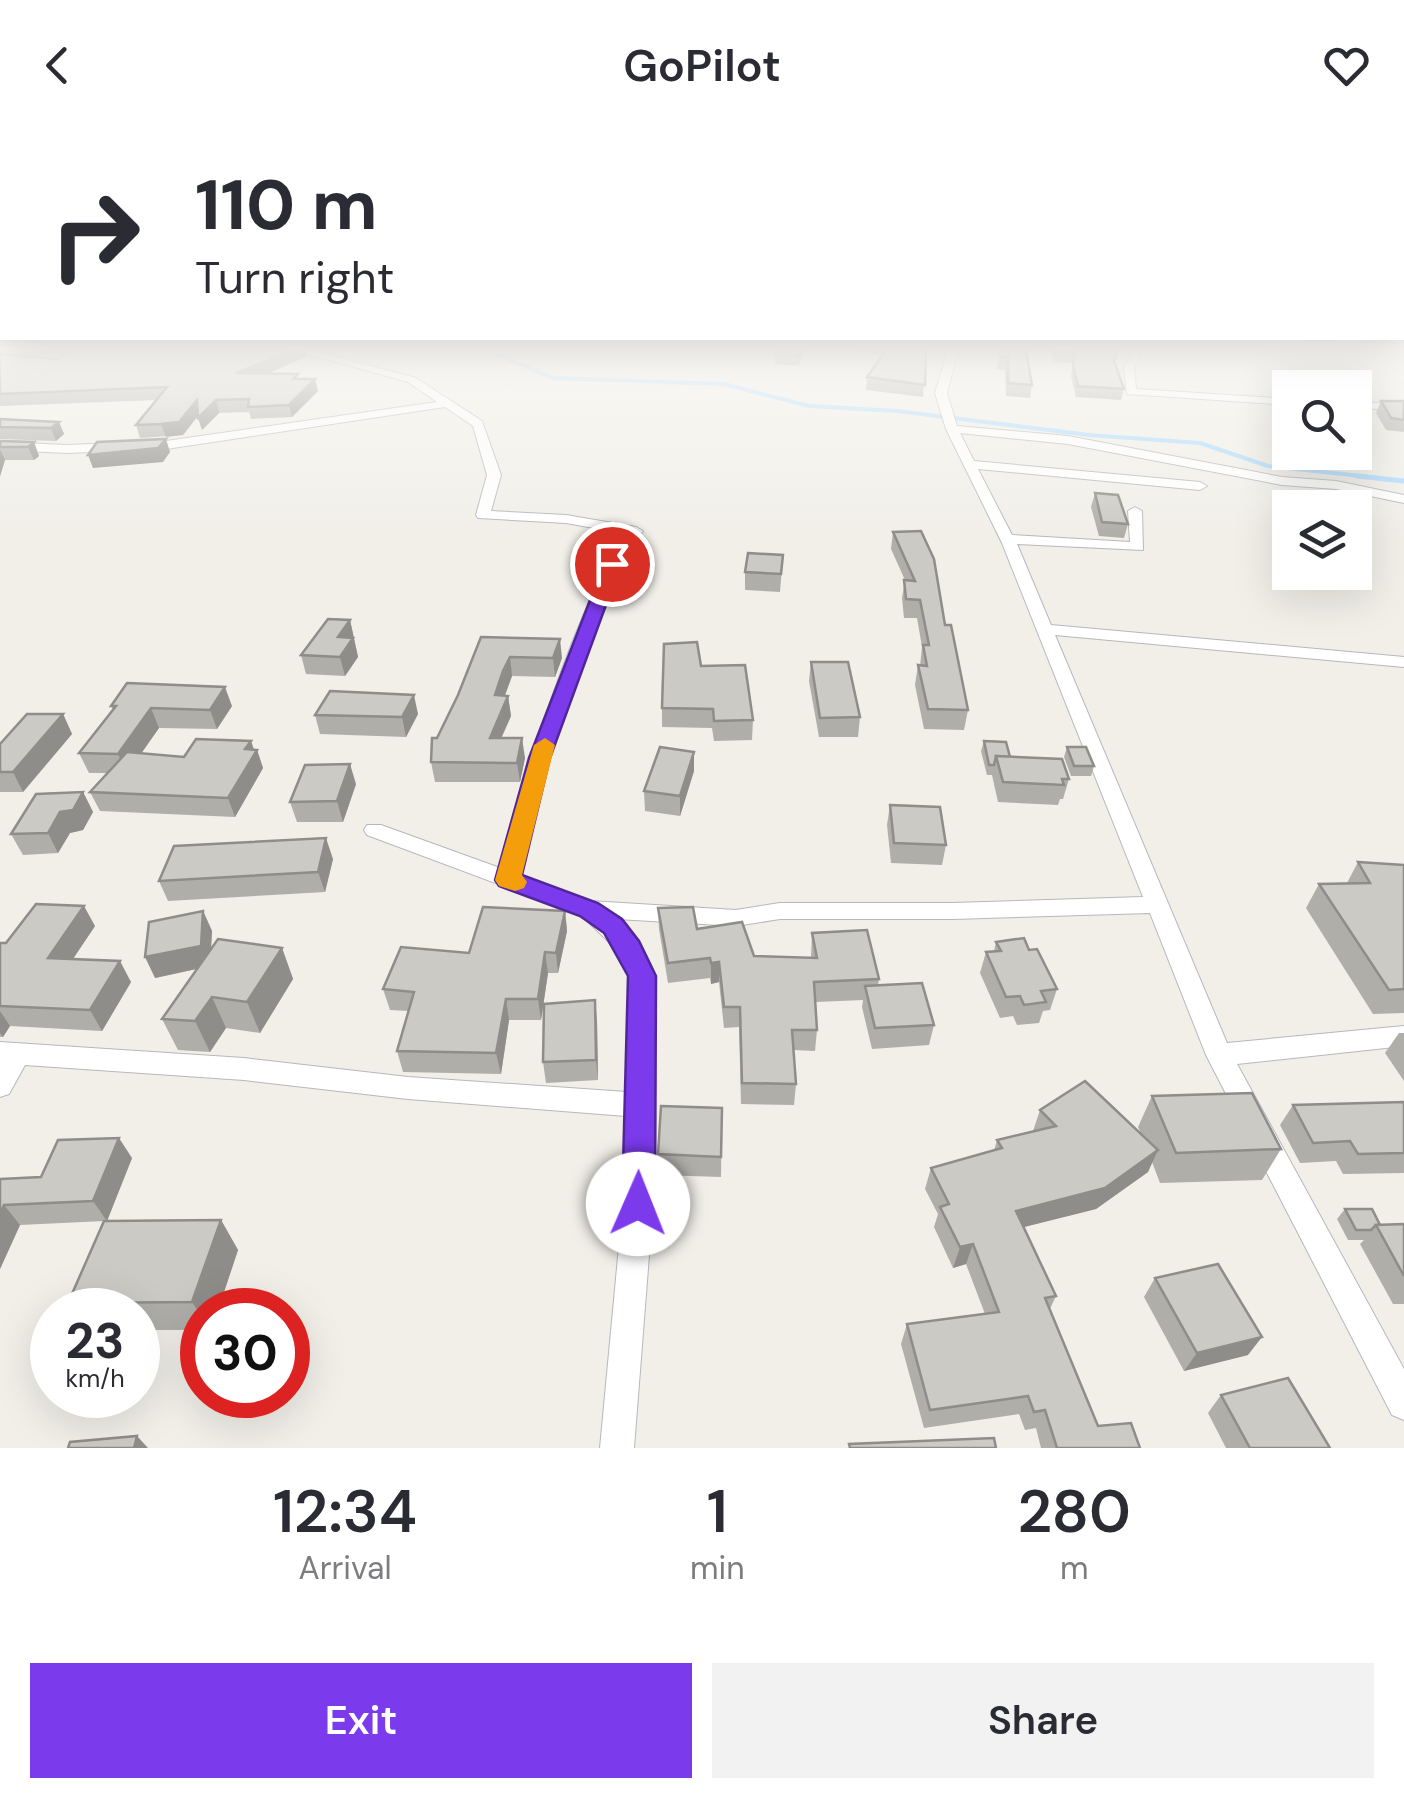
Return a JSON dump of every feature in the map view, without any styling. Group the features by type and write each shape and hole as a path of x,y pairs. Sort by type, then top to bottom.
{"street":[{"path":"0,446 67,449 166,445 393,412"},
{"path":"462,412 478,424 491,455 494,475 483,515 566,518 636,531 612,564 578,650 540,758 508,880"},
{"path":"947,412 1007,539 1219,1055 1404,1404"},
{"path":"952,429 1068,440 1282,482 1336,485 1404,500"},
{"path":"970,464 1200,486"},
{"path":"1007,539 1138,546 1135,511"},
{"path":"1045,629 1404,662"},
{"path":"374,830 589,909 613,926 642,976 638,1204 617,1448"},
{"path":"589,909 736,918 780,911 953,911 1158,904"},
{"path":"1219,1055 1404,1036"},
{"path":"0,1086 9,1053 244,1069 408,1088 640,1105"}],"building":[{"path":"147,412 188,412 179,422 136,425"},
{"path":"1387,412 1404,412 1404,420 1391,418"},
{"path":"0,419 59,422 51,428 0,427"},
{"path":"166,439 158,448 88,455 97,442"},
{"path":"0,441 34,442 28,447 0,447"},
{"path":"1095,493 1118,495 1128,524 1102,522"},
{"path":"921,531 934,559 945,625 951,625 968,710 928,709 918,665 927,666 923,645 929,645 920,600 906,599 904,580 915,581 893,532"},
{"path":"748,553 783,555 781,574 745,572"},
{"path":"328,619 350,620 338,637 353,638 340,657 301,655"},
{"path":"481,637 560,639 553,658 510,657 503,671 495,695 508,696 490,738 522,738 517,763 431,762 432,738 437,738 458,695"},
{"path":"697,642 701,666 745,665 753,720 714,721 713,709 662,708 664,644"},
{"path":"811,662 848,662 860,717 820,718"},
{"path":"127,683 225,687 210,710 151,708 118,754 79,753 116,706 111,706"},
{"path":"330,691 414,695 402,717 315,715"},
{"path":"27,714 63,714 13,772 0,772 0,744"},
{"path":"196,739 251,741 245,749 257,750 228,798 90,792 127,752 184,757"},
{"path":"984,741 1006,742 1010,757 996,756 994,765 989,765"},
{"path":"660,747 694,752 680,796 644,791"},
{"path":"1067,747 1086,747 1094,766 1074,766"},
{"path":"996,756 1062,759 1069,779 1062,779 1064,785 1003,782"},
{"path":"350,764 337,801 290,802 305,765"},
{"path":"83,792 73,810 60,812 48,833 11,834 36,794"},
{"path":"890,805 940,807 946,845 894,843"},
{"path":"326,838 318,872 159,881 174,846"},
{"path":"1358,862 1404,865 1404,989 1389,990 1319,884 1370,883"},
{"path":"36,904 84,906 48,958 120,961 90,1010 0,1006 0,943 6,943"},
{"path":"483,907 565,911 556,953 545,952 538,999 506,999 496,1053 397,1051 414,992 383,989 401,947 469,953"},
{"path":"693,907 697,929 742,922 754,956 817,958 812,933 867,930 879,979 814,982 817,1030 792,1030 796,1084 742,1083 740,1007 724,1007 719,962 711,963 710,958 668,963 658,908"},
{"path":"203,911 201,946 145,957 149,922"},
{"path":"1024,938 1029,950 1037,949 1057,989 1041,991 1046,1002 1024,1005 1020,996 1006,997 986,952 1001,951 996,942"},
{"path":"218,939 282,948 247,1002 212,997 195,1021 162,1019"},
{"path":"922,983 934,1025 875,1028 865,986"},
{"path":"595,1000 596,1060 543,1062 544,1004"},
{"path":"1085,1081 1158,1150 1105,1188 1016,1211 1056,1296 1045,1298 1098,1426 1131,1423 1140,1448 1057,1448 1045,1410 1034,1412 1028,1396 930,1410 907,1324 999,1312 973,1244 960,1247 940,1207 949,1204 931,1168 1002,1148 997,1140 1056,1126 1040,1110"},
{"path":"1252,1093 1281,1149 1176,1153 1152,1096"},
{"path":"1404,1102 1404,1153 1358,1154 1350,1141 1313,1143 1293,1105"},
{"path":"661,1106 722,1108 721,1157 658,1154"},
{"path":"119,1138 93,1201 4,1205 0,1214 0,1179 41,1177 58,1140"},
{"path":"1345,1209 1372,1209 1380,1225 1371,1230 1356,1230"},
{"path":"221,1220 197,1288 180,1288 180,1302 160,1302 160,1288 75,1288 104,1221"},
{"path":"1404,1224 1404,1276 1376,1225"},
{"path":"1218,1264 1262,1337 1197,1353 1155,1278"},
{"path":"1288,1378 1330,1448 1250,1448 1221,1395"},
{"path":"137,1436 134,1448 68,1448 70,1442"},
{"path":"994,1438 996,1448 850,1448 849,1444"}],"waterway":[{"path":"901,412 1089,435 1200,443 1268,466 1380,478"},
{"path":"1357,476 1404,481"}],"slow traffic":[{"path":"515,882 508,880 545,745"}],"route":[{"path":"612,564 540,758 508,880 589,909 613,926 642,976 638,1204"}]}
